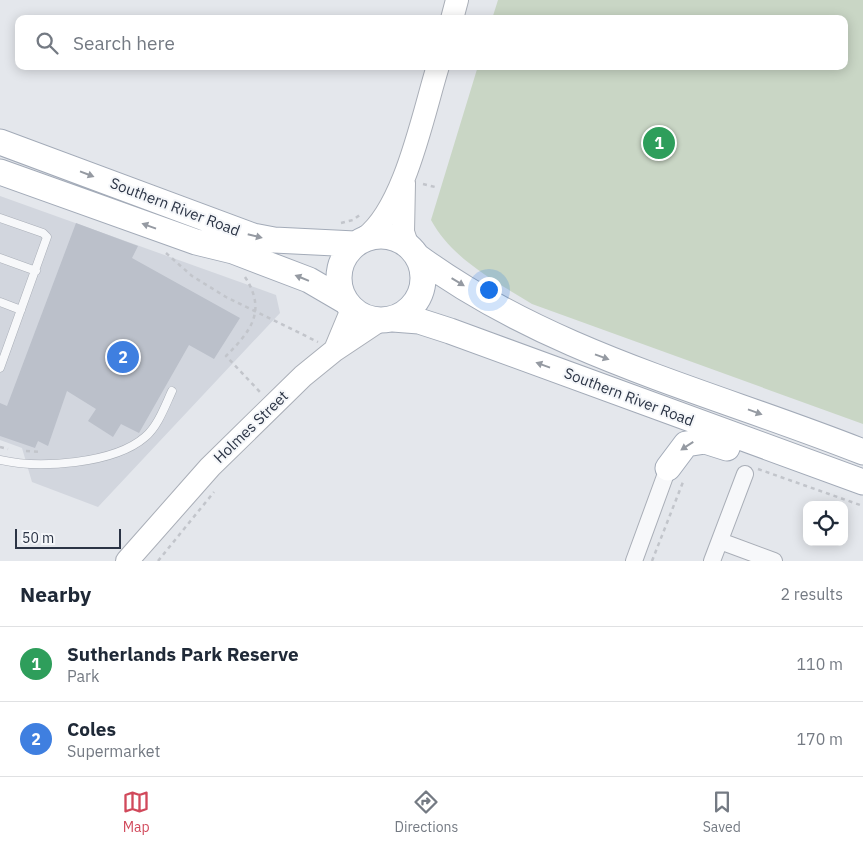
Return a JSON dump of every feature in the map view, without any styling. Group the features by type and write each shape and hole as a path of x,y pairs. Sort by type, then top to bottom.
{"main road":[{"path":"453,15 457,0"},
{"path":"404,179 403,232 424,274 421,293 410,309 387,320 367,318 347,303 341,291 339,270 342,260 360,241 377,229 404,179 437,70"},
{"name":"Southern River Road","path":"0,142 253,236 274,240 360,241"},
{"name":"Southern River Road","path":"2,173 196,242 232,251 308,280 347,303"},
{"path":"360,241 380,235 394,237 412,250"},
{"name":"Southern River Road","path":"412,250 509,313 589,352 863,452"},
{"name":"Holmes Street","path":"334,352 350,314 347,303"},
{"name":"Southern River Road","path":"387,320 419,321 450,330 814,466 863,482"},
{"name":"Holmes Street","path":"116,561 160,516 172,508 304,376 334,352 387,320"},
{"path":"677,471 680,449 696,440 705,440 795,472 803,472 814,466"},
{"name":"Holmes Street","path":"132,557 164,521 172,508"}],"street":[{"path":"712,561 748,470"},
{"path":"634,561 677,471"},
{"path":"720,541 774,561"}],"lane":[{"path":"0,218 42,233 47,237 0,368"},
{"path":"0,258 36,271"},
{"path":"0,302 21,310"},
{"path":"0,342 8,345"},
{"path":"0,460 55,464 118,452 145,437 162,413 172,390"}],"path":[{"path":"404,179 434,187"},
{"path":"335,224 353,220 368,210"},
{"path":"170,252 161,249 192,276 313,339 334,352"},
{"path":"241,271 253,289 256,311 246,334 226,356 273,405"},
{"path":"748,470 863,506"},
{"path":"652,561 677,471"}],"shaded area":[{"path":"0,196 276,295 280,313 98,507 32,482 22,448 0,440"}],"green space":[{"path":"498,0 863,0 863,424 532,304 489,278 462,258 440,234 431,220 477,70 848,70 848,15 493,15"}],"building":[{"path":"76,223 138,246 132,258 240,318 214,359 189,345 139,433 121,424 113,437 88,421 96,409 67,391 48,446 38,441 35,448 0,436 0,403 7,406"}],"place":[{"name":"Sutherlands Park Reserve","path":"659,143"},
{"name":"Coles","path":"123,357"}]}
